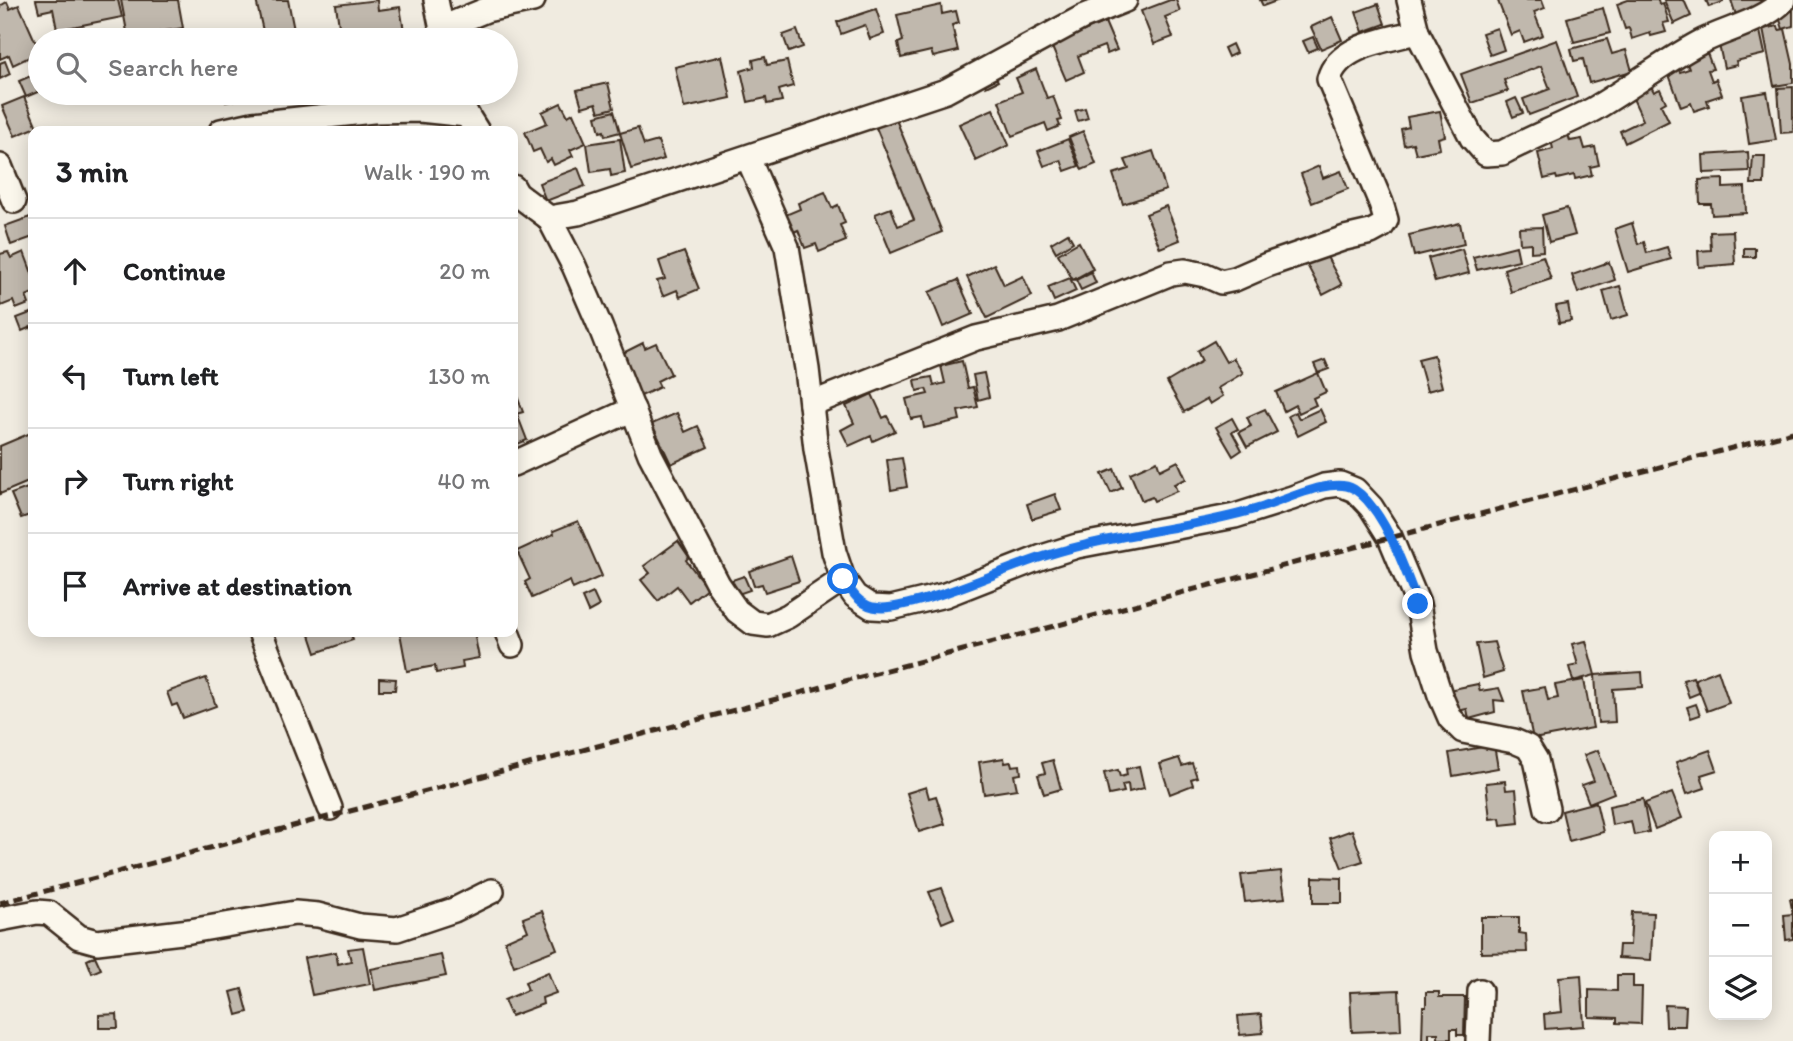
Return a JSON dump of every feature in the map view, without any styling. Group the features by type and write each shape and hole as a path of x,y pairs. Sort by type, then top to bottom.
{"street":[{"path":"436,0 442,28"},
{"path":"454,28 486,10 533,0"},
{"path":"549,218 578,213 947,91 1083,17 1125,0"},
{"path":"1409,0 1418,32 1472,138 1486,154 1502,153 1593,109 1699,44 1729,29 1758,19 1784,0"},
{"path":"811,404 976,338 1058,319 1171,273 1185,271 1206,275 1221,282 1235,279 1267,265 1345,238 1371,232 1382,226 1386,220 1381,202 1329,79 1332,68 1343,56 1418,32"},
{"path":"463,105 472,123"},
{"path":"244,126 373,111 420,110 472,123"},
{"path":"748,158 787,247 816,449 834,552 843,579 855,597 872,607 891,608 945,595 1077,546 1235,516 1324,486 1340,484 1355,490 1391,537 1418,604 1426,651 1450,718 1463,731 1514,741 1528,747 1536,760 1546,808"},
{"path":"0,166 16,200"},
{"path":"518,195 549,218 575,267 650,454 718,584 737,611 753,623 768,625 788,617 843,579"},
{"path":"518,462 633,409"},
{"path":"262,637 330,808"},
{"path":"0,919 37,912 49,913 79,937 97,942 190,931 295,913 318,915 360,926 397,929 454,910 492,891"},
{"path":"1478,1041 1480,991"}],"building":[{"path":"36,0 118,0 122,17 57,28 53,9 39,12"},
{"path":"121,0 178,0 183,28 126,28"},
{"path":"256,0 288,0 294,28 262,28"},
{"path":"377,0 378,10 400,7 404,28 339,28 336,5"},
{"path":"1176,0 1180,11 1165,17 1173,37 1154,44 1141,11"},
{"path":"1260,0 1279,0 1263,6"},
{"path":"1542,0 1545,8 1534,12 1543,35 1524,42 1520,31 1511,35 1498,1"},
{"path":"1628,0 1658,0 1659,4 1663,3 1669,22 1663,23 1666,32 1651,36 1650,33 1632,39 1629,28 1625,29 1617,4"},
{"path":"1664,0 1684,0 1691,16 1674,24"},
{"path":"1706,0 1723,0 1723,2 1709,7"},
{"path":"1731,0 1762,0 1764,6 1736,15"},
{"path":"7,2 10,9 19,5 29,28 28,58 13,65 9,55 0,59 0,6"},
{"path":"1378,4 1385,24 1363,32 1356,12"},
{"path":"941,5 942,14 956,11 959,23 952,25 958,51 933,57 931,51 901,58 898,43 903,41 897,15"},
{"path":"1603,8 1610,33 1574,42 1567,18"},
{"path":"876,9 884,34 870,39 865,25 841,34 837,22"},
{"path":"1793,9 1793,26 1783,29 1778,14"},
{"path":"1332,17 1342,40 1321,49 1311,27"},
{"path":"1105,22 1117,50 1107,54 1104,46 1078,56 1084,72 1066,80 1051,45"},
{"path":"1778,26 1779,30 1785,29 1793,64 1793,83 1774,86 1763,29"},
{"path":"1497,28 1504,50 1490,55 1482,33"},
{"path":"797,30 803,47 789,52 783,35"},
{"path":"1760,31 1765,54 1736,61 1737,65 1724,68 1718,40"},
{"path":"1313,37 1318,48 1308,52 1303,41"},
{"path":"1607,39 1612,54 1626,50 1632,71 1589,83 1583,59 1574,61 1571,49"},
{"path":"1557,40 1577,97 1529,115 1523,99 1550,89 1541,66 1504,80 1508,91 1472,103 1461,74"},
{"path":"1232,44 1236,53 1228,57 1224,48"},
{"path":"1707,53 1713,69 1708,70 1712,81 1716,79 1722,95 1707,100 1709,106 1694,111 1691,103 1681,107 1668,72 1678,68 1680,72 1689,69 1686,61"},
{"path":"722,56 731,98 684,108 675,67"},
{"path":"765,57 767,65 787,61 793,86 779,90 782,101 767,104 766,98 748,102 741,71 754,67 753,60"},
{"path":"5,61 10,74 0,79 0,63"},
{"path":"1036,69 1047,98 1053,96 1062,120 1058,121 1060,126 1048,131 1045,123 1012,136 999,101 1022,92 1016,78"},
{"path":"992,71 998,81 986,87 981,77"},
{"path":"28,77 28,96 26,97 19,81"},
{"path":"1648,81 1654,92 1660,89 1666,102 1661,105 1669,121 1625,143 1620,131 1643,120 1629,90"},
{"path":"608,83 614,108 599,112 596,103 582,107 577,90"},
{"path":"1793,87 1793,132 1781,133 1778,88"},
{"path":"1767,92 1776,140 1749,144 1742,96"},
{"path":"24,97 37,126 28,126 28,131 15,136 2,106"},
{"path":"1516,98 1523,113 1513,117 1507,102"},
{"path":"561,103 568,116 573,113 586,143 570,150 573,156 554,165 551,159 546,162 540,149 533,152 525,132 547,123 542,112"},
{"path":"1085,108 1088,118 1078,121 1075,111"},
{"path":"993,109 1009,145 976,161 959,124"},
{"path":"614,111 620,132 605,136 604,131 600,132 596,116"},
{"path":"1440,111 1445,136 1438,138 1440,149 1416,154 1413,143 1404,145 1401,129 1409,127 1407,117"},
{"path":"895,117 942,232 891,253 875,214 891,208 898,226 914,220 875,125"},
{"path":"638,128 644,145 658,141 664,159 631,169 620,133"},
{"path":"1083,131 1096,164 1082,170 1069,137"},
{"path":"1567,131 1570,141 1582,139 1585,149 1595,147 1599,165 1590,167 1592,175 1575,179 1574,175 1544,179 1538,153 1553,149 1550,135"},
{"path":"620,139 625,173 611,176 610,169 591,172 587,144"},
{"path":"1068,139 1079,166 1065,171 1061,160 1044,166 1038,151"},
{"path":"1153,151 1166,190 1123,204 1113,174 1129,169 1125,160"},
{"path":"1748,152 1749,171 1704,173 1703,155"},
{"path":"1753,156 1765,156 1764,184 1751,184"},
{"path":"1319,166 1323,178 1341,171 1348,189 1312,203 1301,174"},
{"path":"578,168 585,186 546,201 539,183"},
{"path":"1723,179 1723,188 1745,187 1746,213 1712,215 1711,204 1700,204 1699,180"},
{"path":"825,192 832,208 838,205 845,223 840,225 846,241 819,252 816,244 805,248 798,230 790,234 783,216 800,209 798,203"},
{"path":"1166,206 1180,240 1160,248 1146,214"},
{"path":"1567,208 1575,235 1549,242 1542,215"},
{"path":"28,218 28,239 11,245 5,226"},
{"path":"1460,223 1464,244 1414,256 1409,235"},
{"path":"1632,223 1638,244 1644,242 1647,253 1667,247 1671,259 1628,272 1615,229"},
{"path":"1542,227 1543,251 1531,252 1531,243 1520,244 1519,228"},
{"path":"1733,231 1735,264 1699,267 1698,251 1711,250 1710,232"},
{"path":"1068,233 1073,242 1056,252 1051,243"},
{"path":"1079,242 1093,269 1073,280 1058,254"},
{"path":"1516,246 1519,260 1477,270 1473,257"},
{"path":"1744,248 1755,248 1755,257 1744,257"},
{"path":"1462,249 1469,273 1435,282 1428,258"},
{"path":"8,252 11,258 24,252 28,263 28,304 16,309 13,301 1,306 0,254"},
{"path":"684,252 699,289 680,297 677,290 663,296 657,281 665,279 659,261"},
{"path":"1325,253 1342,285 1323,295 1306,263"},
{"path":"1543,256 1551,279 1511,292 1504,269"},
{"path":"1609,262 1615,280 1578,293 1572,275"},
{"path":"994,264 1004,285 1023,276 1032,296 987,318 967,277"},
{"path":"1091,272 1096,283 1081,290 1076,280"},
{"path":"1070,278 1076,291 1054,301 1048,287"},
{"path":"958,280 973,314 943,327 929,292"},
{"path":"1620,286 1628,315 1611,320 1603,291"},
{"path":"1568,304 1571,321 1559,323 1556,306"},
{"path":"28,314 28,328 22,331 17,318"},
{"path":"1214,341 1226,362 1233,358 1243,373 1218,388 1223,396 1210,404 1207,399 1184,412 1167,382 1202,361 1197,351"},
{"path":"643,343 645,348 656,343 671,374 657,381 660,387 639,397 619,355"},
{"path":"1434,355 1442,387 1427,391 1418,359"},
{"path":"1325,360 1329,369 1318,373 1314,364"},
{"path":"962,361 968,388 973,387 978,407 958,411 960,420 924,428 922,417 911,419 906,399 928,394 926,389 917,391 915,380 932,377 934,386 945,383 941,366"},
{"path":"984,373 989,397 978,400 973,375"},
{"path":"1318,373 1326,392 1313,398 1316,405 1299,413 1295,405 1284,411 1276,392"},
{"path":"872,394 883,418 887,416 895,431 873,441 871,436 849,446 841,430 854,423 846,406"},
{"path":"518,398 523,412 518,414"},
{"path":"1265,409 1277,432 1247,447 1239,432 1251,426 1247,417"},
{"path":"1320,409 1326,422 1298,436 1288,416 1296,412 1299,419"},
{"path":"677,413 685,432 698,426 708,447 671,464 652,424"},
{"path":"518,417 527,440 518,444"},
{"path":"1232,418 1238,429 1232,432 1242,450 1233,456 1216,427"},
{"path":"28,434 28,482 0,494 0,446"},
{"path":"902,458 907,487 891,490 887,460"},
{"path":"1157,461 1160,470 1178,461 1186,479 1174,484 1177,491 1154,501 1152,497 1142,501 1130,473"},
{"path":"1114,469 1122,488 1111,493 1102,474"},
{"path":"28,488 28,516 21,518 11,494"},
{"path":"1055,494 1061,510 1032,519 1027,504"},
{"path":"578,521 602,576 573,589 570,581 532,598 525,582 530,579 518,551 554,534 553,531"},
{"path":"678,541 689,557 686,560 707,588 689,602 677,586 658,601 641,580 650,573 644,566"},
{"path":"791,556 799,581 765,592 762,584 754,586 749,571"},
{"path":"744,576 750,590 738,594 732,580"},
{"path":"593,593 599,606 588,612 582,598"},
{"path":"311,637 352,637 353,640 316,653"},
{"path":"401,637 475,637 479,658 462,661 463,668 436,673 435,666 407,671"},
{"path":"1586,641 1595,675 1573,681 1569,667 1578,665 1572,644"},
{"path":"1494,642 1503,672 1483,678 1476,644"},
{"path":"1718,670 1729,703 1707,711 1695,679"},
{"path":"1642,672 1643,687 1613,689 1615,722 1598,723 1595,675"},
{"path":"1693,677 1699,693 1689,697 1683,680"},
{"path":"206,678 216,706 183,718 177,704 172,706 167,692"},
{"path":"379,678 396,679 395,690 379,690"},
{"path":"1584,680 1593,728 1533,739 1523,691 1545,687 1548,700 1558,698 1555,685"},
{"path":"1478,684 1480,691 1499,688 1504,701 1494,700 1495,712 1469,719 1467,709 1453,712 1448,690"},
{"path":"1696,704 1700,715 1691,718 1687,707"},
{"path":"1494,745 1498,768 1453,776 1449,753"},
{"path":"1598,750 1614,793 1589,803 1582,785 1594,781 1584,755"},
{"path":"1710,750 1717,770 1701,775 1705,788 1687,794 1676,762"},
{"path":"1004,758 1005,763 1020,765 1021,774 1014,775 1017,789 984,794 979,762"},
{"path":"1179,758 1182,766 1192,763 1197,777 1191,779 1193,785 1170,794 1160,764"},
{"path":"1053,760 1061,789 1044,794 1038,775 1045,773 1042,763"},
{"path":"1139,766 1144,788 1129,792 1128,784 1122,785 1124,792 1109,795 1104,773 1118,770 1120,777 1127,775 1126,769"},
{"path":"1505,781 1506,790 1516,789 1519,823 1501,825 1500,818 1490,819 1486,783"},
{"path":"926,787 929,798 936,796 945,824 919,832 907,793"},
{"path":"1672,793 1682,818 1655,829 1645,803"},
{"path":"1643,799 1649,832 1634,835 1631,821 1612,825 1609,806"},
{"path":"1596,802 1603,832 1569,841 1562,811"},
{"path":"1352,830 1363,861 1342,868 1330,838"},
{"path":"1281,871 1285,898 1245,902 1241,875"},
{"path":"1313,877 1342,878 1342,903 1313,903"},
{"path":"942,888 954,918 942,923 929,892"},
{"path":"542,911 557,949 514,966 505,941 528,931 523,918"},
{"path":"1632,912 1653,913 1651,960 1618,958 1619,945 1630,945"},
{"path":"1793,914 1793,939 1786,940 1784,915"},
{"path":"1481,917 1519,917 1519,933 1526,934 1527,952 1481,953"},
{"path":"363,947 370,984 312,995 304,958 336,952 338,964 351,961 348,949"},
{"path":"441,955 446,976 375,990 371,969"},
{"path":"95,956 101,969 92,973 87,960"},
{"path":"548,972 556,993 542,998 543,1004 511,1016 504,1000 528,990 525,982"},
{"path":"1581,975 1584,1026 1545,1029 1544,1014 1562,1012 1559,977"},
{"path":"1617,975 1633,975 1633,987 1642,987 1641,1024 1617,1023 1617,1018 1589,1017 1589,990 1617,991"},
{"path":"242,989 248,1012 237,1015 231,992"},
{"path":"1399,990 1401,1030 1352,1032 1350,992"},
{"path":"1426,992 1439,992 1439,997 1465,997 1464,1035 1457,1035 1457,1029 1451,1029 1451,1039 1438,1039 1438,1033 1429,1033 1429,1041 1422,1041"},
{"path":"1665,1005 1686,1006 1685,1026 1666,1026"},
{"path":"117,1014 118,1028 99,1028 99,1015"},
{"path":"1261,1014 1263,1033 1240,1035 1238,1016"}],"railway":[{"path":"0,903 1793,432"}],"route":[{"path":"843,579 855,597 872,607 891,608 945,595 1077,546 1235,516 1324,486 1340,484 1355,490 1391,537 1418,604"}]}
